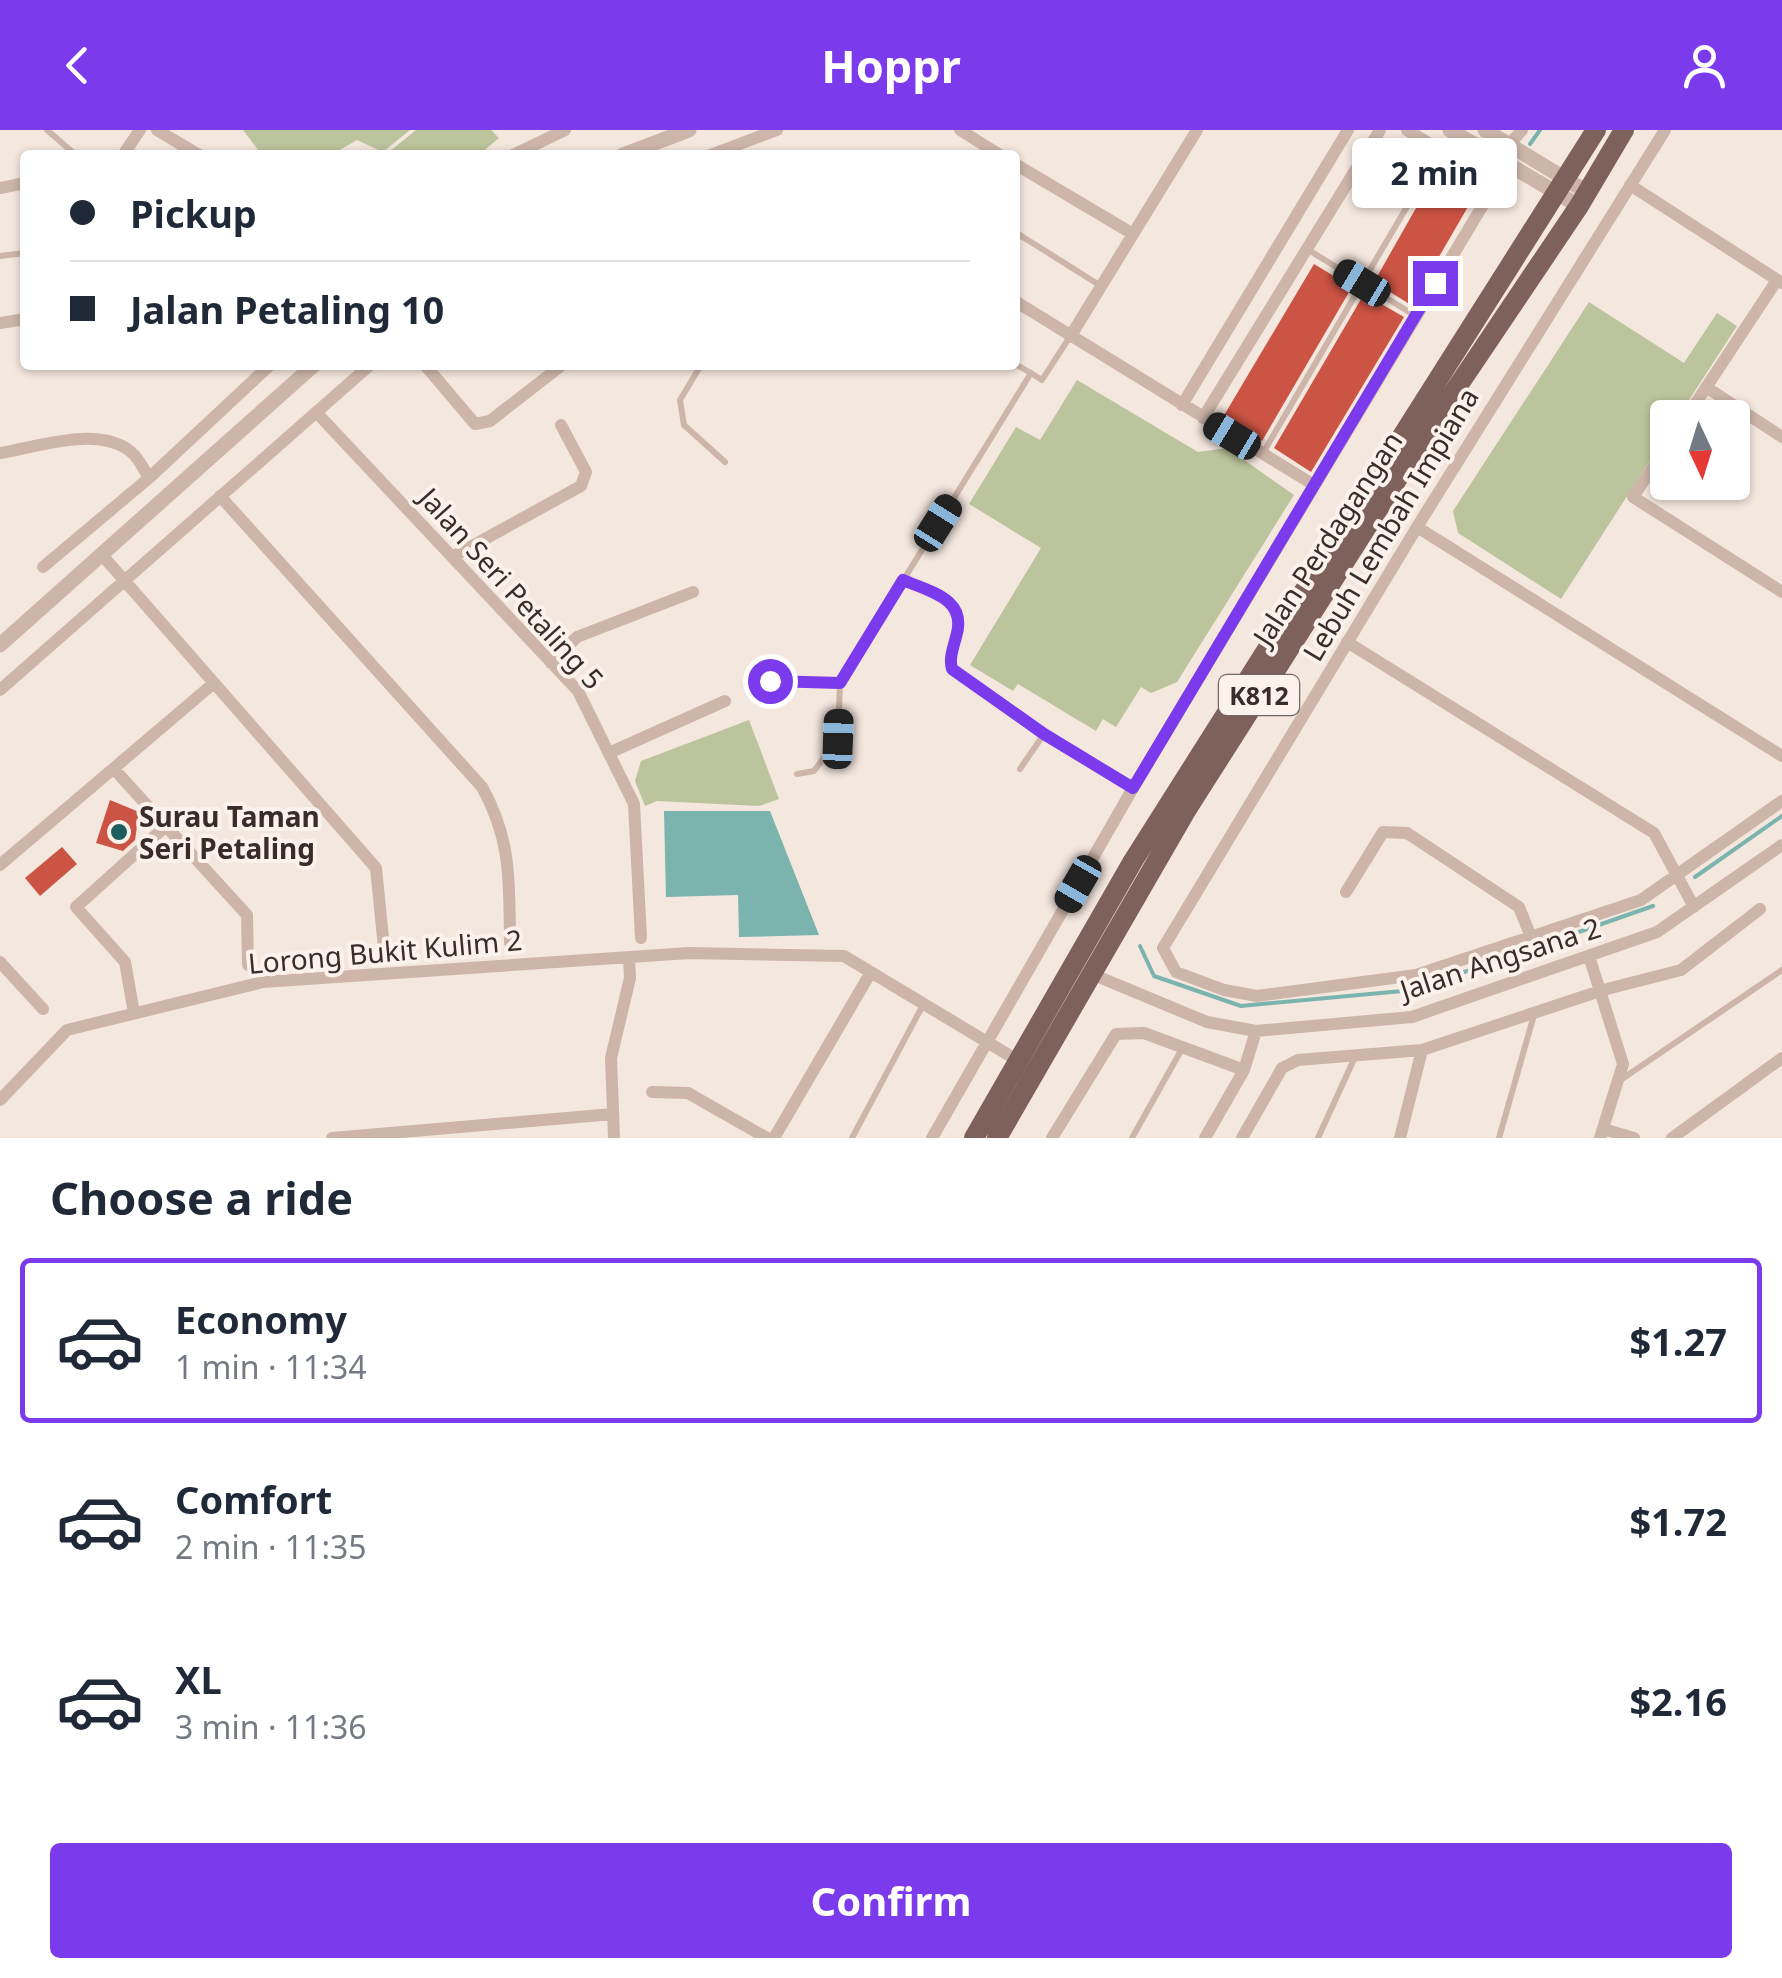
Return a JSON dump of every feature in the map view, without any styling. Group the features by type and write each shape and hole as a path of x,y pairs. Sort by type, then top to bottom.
{"main road":[{"name":"Jalan Perdagangan","path":"974,1138 1133,861 1596,130"},
{"name":"Jalan Perdagangan","path":"997,1138 1187,809 1624,130"}],"street":[{"path":"157,130 190,150"},
{"path":"525,150 565,130"},
{"path":"636,150 689,130"},
{"path":"732,150 777,130"},
{"path":"960,130 992,150"},
{"path":"1070,337 1197,130"},
{"path":"1182,406 1348,130"},
{"path":"1203,418 1380,130"},
{"path":"1406,130 1495,183"},
{"path":"1450,130 1507,164 1562,186"},
{"path":"1485,130 1583,199"},
{"path":"1509,145 1522,130"},
{"name":"Lebuh Lembah Impiana","path":"1531,937 1416,975 1258,996 1224,990 1176,972 1163,948 1417,527 1665,130"},
{"path":"932,1138 1133,788 1507,164"},
{"path":"1020,167 1133,234"},
{"path":"1630,185 1780,281 1697,400"},
{"path":"1020,304 1314,485"},
{"path":"43,567 149,478 265,370"},
{"path":"0,644 308,370"},
{"path":"0,690 364,370"},
{"path":"429,370 475,424 482,424 555,370"},
{"path":"1706,386 1782,437"},
{"name":"Jalan Seri Petaling 5","path":"316,412 578,691 634,804 641,938"},
{"path":"454,556 580,486 586,472 561,425"},
{"path":"0,453 91,439 113,442 133,453 149,478"},
{"path":"1650,472 1633,497 1782,592"},
{"path":"220,496 482,787 500,821 508,856 510,943"},
{"path":"1417,527 1782,756"},
{"path":"102,555 376,868 384,958"},
{"path":"552,663 577,637 693,592"},
{"path":"1348,642 1654,834 1694,906"},
{"path":"0,865 214,683"},
{"path":"611,752 725,701"},
{"path":"114,768 247,915 248,965"},
{"path":"1346,892 1383,832 1408,834 1519,907 1531,937 1641,900 1782,801"},
{"path":"134,1013 126,962 76,908 166,826"},
{"name":"Jalan Angsana 2","path":"1094,975 1207,1022 1256,1031 1412,1017 1657,932 1782,845"},
{"path":"1242,1138 1282,1068 1298,1060 1422,1050 1603,990 1681,970 1760,909"},
{"name":"Lorong Bukit Kulim 2","path":"0,1100 67,1030 262,982 689,953 844,956 1017,1060"},
{"path":"1590,956 1623,1064 1602,1133 1634,1138"},
{"path":"614,1138 611,1058 630,978 629,957"},
{"path":"0,962 44,1009"},
{"path":"652,1092 688,1093 771,1138 871,972"},
{"path":"1205,1138 1244,1070 1256,1031"},
{"path":"1052,1138 1116,1034 1144,1034 1244,1070"},
{"path":"1400,1138 1422,1050"},
{"path":"1672,1138 1782,1058"},
{"path":"332,1138 613,1114"}],"lane":[{"path":"48,130 70,150"},
{"path":"1262,454 1440,150"},
{"path":"1020,235 1101,286"},
{"path":"1306,249 1416,316"},
{"path":"1020,367 1042,380 1070,337"},
{"path":"698,370 680,400 684,425 725,462"},
{"path":"797,774 814,771 838,739 840,683 1031,374"},
{"path":"903,580 950,600 958,613 960,626 950,658 952,669 1044,734 1133,788"},
{"path":"770,681 840,683"},
{"path":"1020,769 1044,734"},
{"path":"1618,1082 1782,970"},
{"path":"852,1138 923,1004"},
{"path":"1499,1138 1534,1014"},
{"path":"1132,1138 1184,1046"},
{"path":"1318,1138 1355,1056"}],"green space":[{"path":"243,130 410,130 385,150 357,140 340,150 258,150"},
{"path":"416,130 491,130 499,138 485,150 391,150"},
{"path":"1589,302 1684,363 1717,313 1737,326 1689,400 1650,400 1650,460 1561,599 1458,533 1453,511"},
{"path":"1077,380 1198,452 1227,448 1294,495 1177,682 1151,693 1141,687 1116,727 1103,719 1096,731 1018,684 1013,691 970,665 1041,548 969,504 1016,427 1040,440"},
{"path":"749,720 779,799 759,806 657,801 645,806 635,781 641,761"}],"water":[{"path":"664,811 770,811 819,935 739,937 738,895 666,897"}],"building":[{"path":"1441,164 1480,186 1411,305 1374,282"},
{"path":"1314,264 1352,287 1262,441 1223,417"},
{"path":"1364,294 1404,317 1311,472 1274,448"},
{"name":"Surau Taman Seri Petaling","path":"110,800 139,812 135,840 123,851 96,843"},
{"path":"62,847 77,864 40,896 25,878"}],"waterway":[{"path":"1530,144 1540,130"},
{"path":"1695,877 1782,816"},
{"path":"1140,946 1154,976 1241,1006 1413,990 1653,906"}],"place":[{"name":"Surau Taman Seri Petaling","path":"119,832"}],"route":[{"path":"770,681 840,683 903,580 950,600 958,613 960,626 950,658 952,669 1044,734 1133,788 1435,283"}]}
